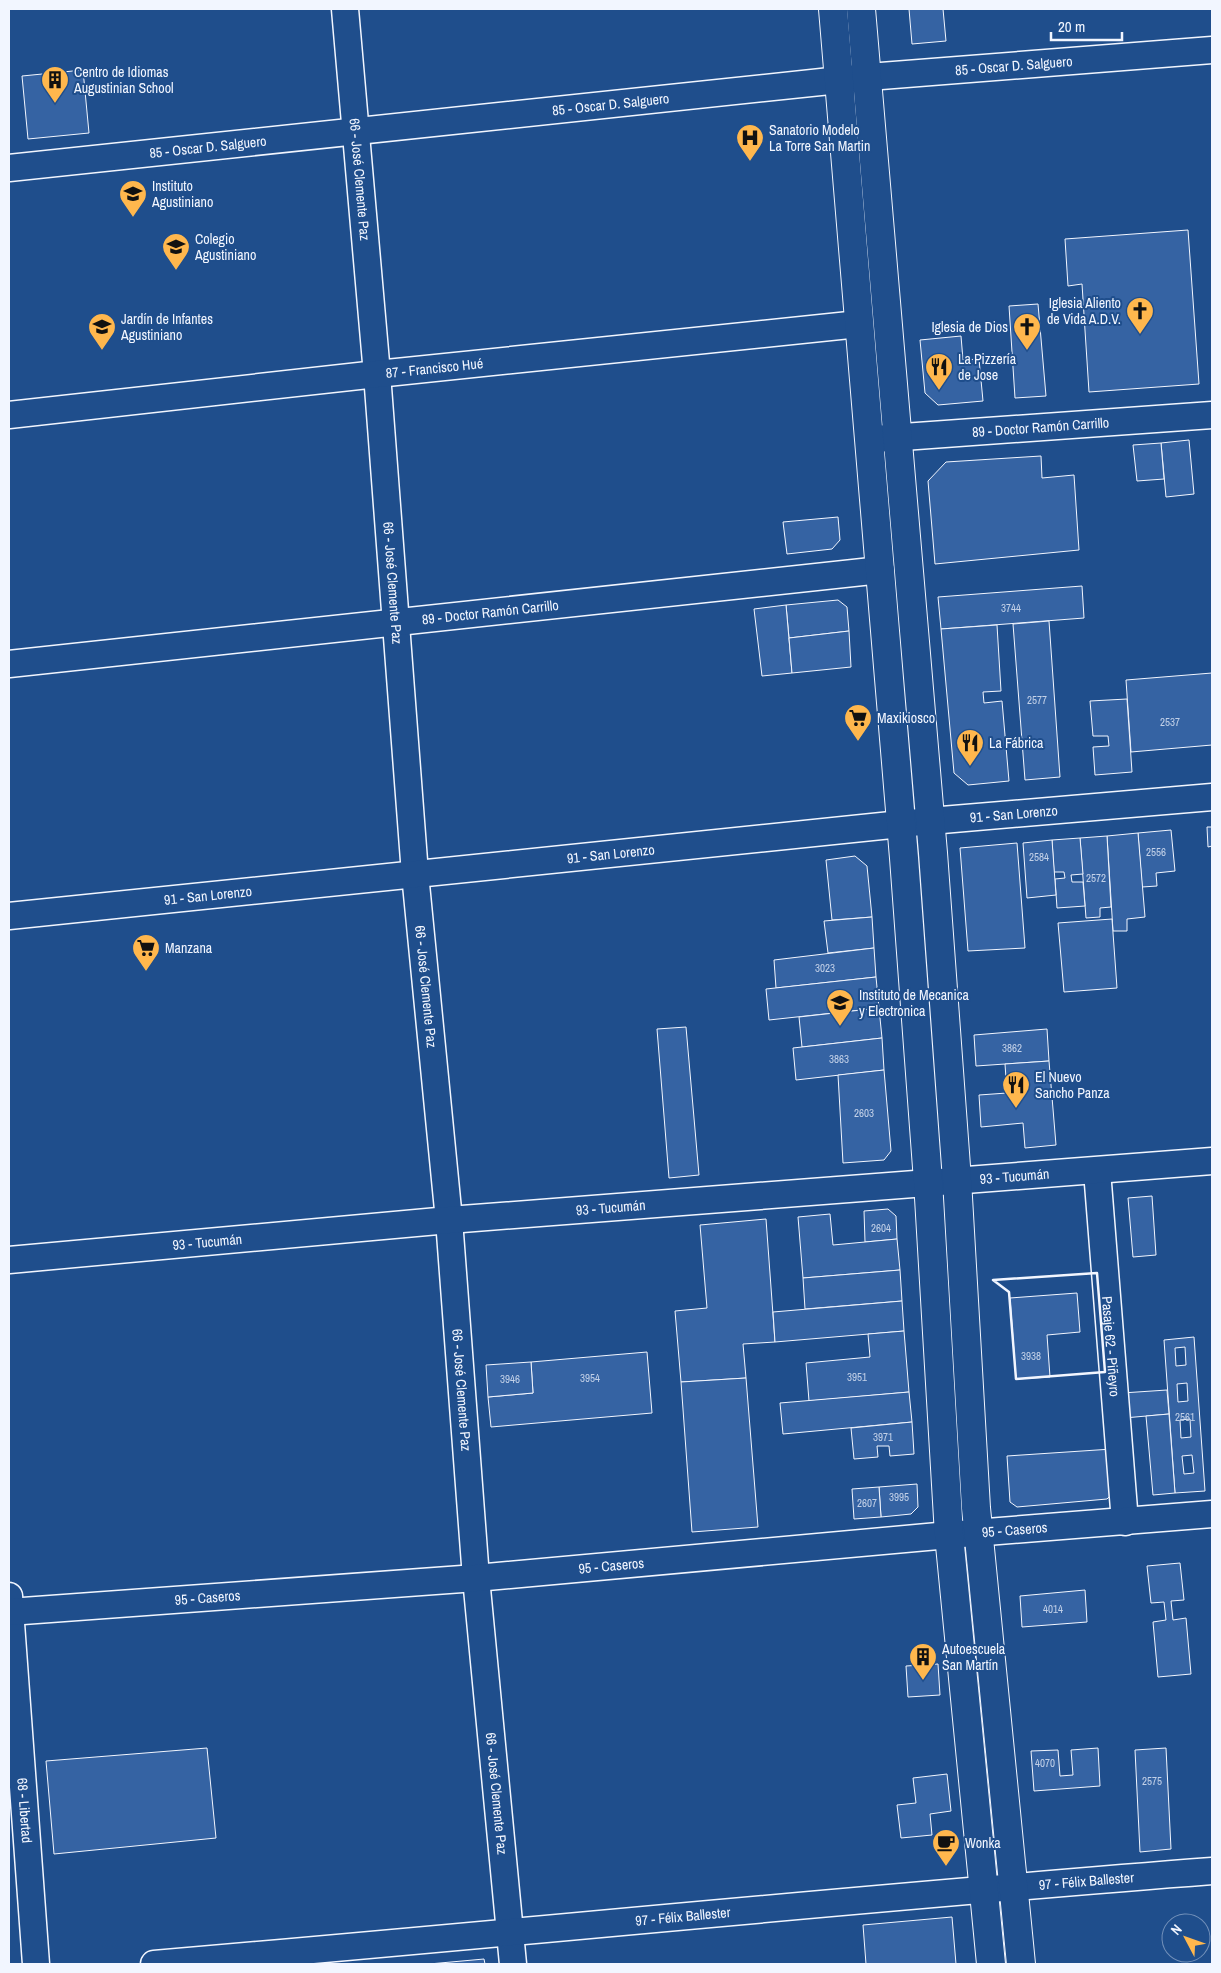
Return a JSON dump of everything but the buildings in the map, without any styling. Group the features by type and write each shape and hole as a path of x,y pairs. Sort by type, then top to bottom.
{"main road":[{"path":"833,9 901,824 928,1181 949,1535 991,1964"},
{"path":"861,9 930,821 957,1180 979,1533 1021,1964"}],"street":[{"name":"66 - José Clemente Paz","path":"345,9 377,374 415,874 448,1220 476,1578 513,1964"},
{"name":"85 - Oscar D. Salguero","path":"9,168 868,77 1212,50"},
{"name":"87 - Francisco Hué","path":"9,415 377,374 859,324"},
{"name":"89 - Doctor Ramón Carrillo","path":"869,440 1212,415"},
{"name":"89 - Doctor Ramón Carrillo","path":"9,664 881,570"},
{"name":"91 - San Lorenzo","path":"9,916 930,821 1212,797"},
{"name":"93 - Tucumán","path":"9,1260 448,1220 928,1181 1097,1171 1212,1161"},
{"name":"Pasaje 62 - Piñeyro","path":"1097,1171 1125,1522"},
{"name":"95 - Caseros","path":"9,1606 476,1578 949,1535 1212,1514"},
{"name":"68 - Libertad","path":"9,1606 36,1964"},
{"name":"97 - Félix Ballester","path":"154,1964 510,1934 1014,1886 1212,1871"}],"wall":[{"path":"1097,1273 1105,1372 1016,1379 1009,1292 993,1280 1097,1273"}],"place":[{"name":"Centro de Idiomas Augustinian School","path":"55,104"},
{"name":"Sanatorio Modelo La Torre San Martin","path":"750,162"},
{"name":"Instituto Agustiniano","path":"133,218"},
{"name":"Colegio Agustiniano","path":"176,271"},
{"name":"Iglesia Aliento de Vida A.D.V.","path":"1140,335"},
{"name":"Jardín de Infantes Agustiniano","path":"102,351"},
{"name":"Iglesia de Dios","path":"1027,351"},
{"name":"La Pizzería de Jose","path":"939,391"},
{"name":"Maxikiosco","path":"858,742"},
{"name":"La Fábrica","path":"970,767"},
{"name":"Manzana","path":"146,972"},
{"name":"Instituto de Mecanica y Electronica","path":"840,1027"},
{"name":"El Nuevo Sancho Panza","path":"1016,1109"},
{"name":"Autoescuela San Martín","path":"923,1681"},
{"name":"Wonka","path":"946,1867"}]}
